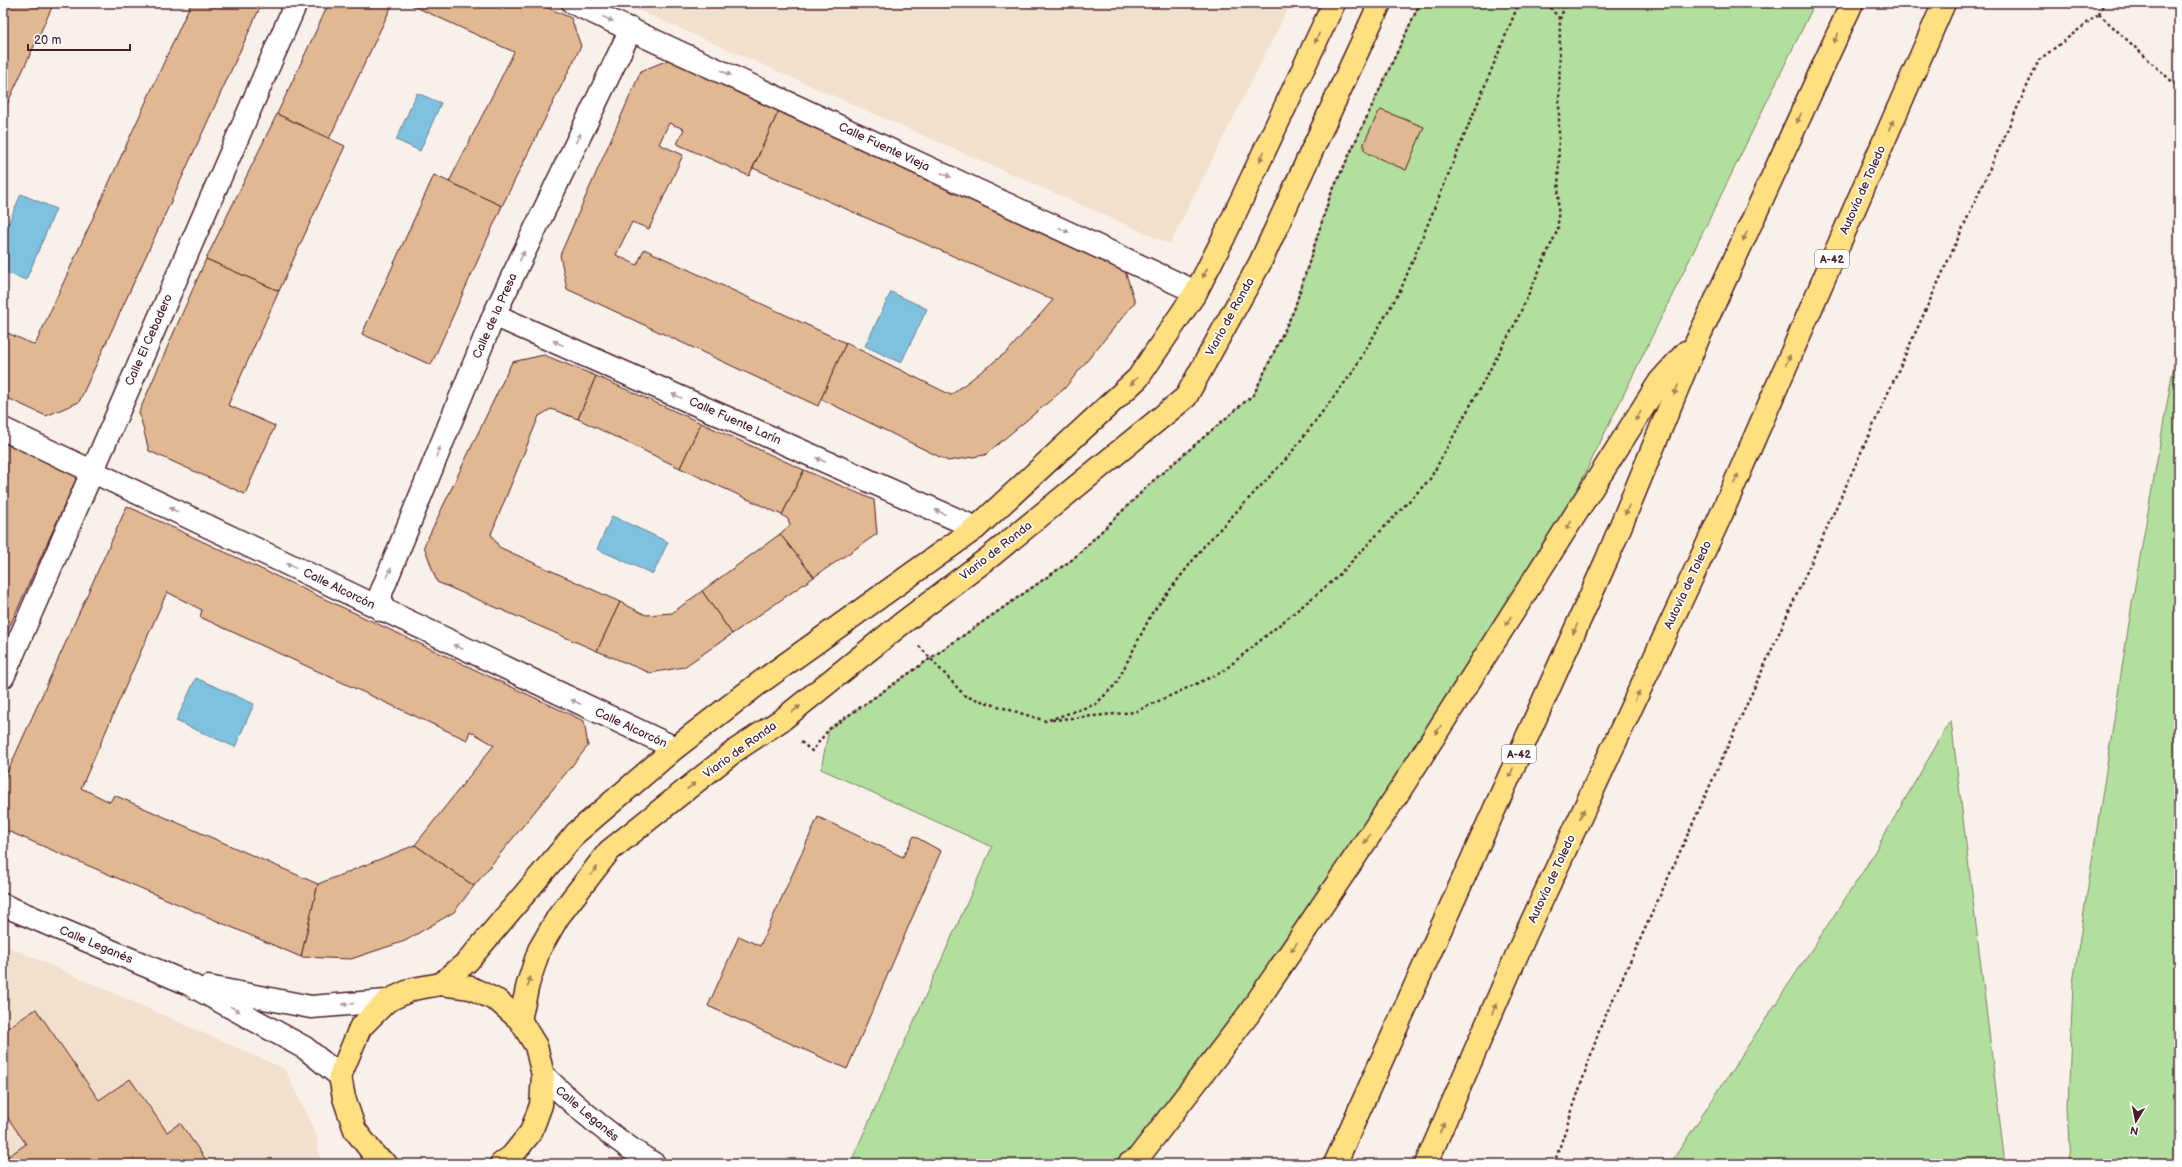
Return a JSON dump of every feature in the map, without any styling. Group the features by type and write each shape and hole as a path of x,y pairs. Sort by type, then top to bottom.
{"main road":[{"path":"441,984 468,961 576,833 675,748 774,672 976,528 1138,378 1196,292 1223,239 1334,3"},
{"name":"Viario de Ronda","path":"520,1020 528,984 539,950 558,917 609,851 736,750 783,719 900,625 990,556 1186,397 1260,263 1380,3"},
{"name":"A-42","path":"1335,1164 1607,559 1697,341 1852,3"},
{"name":"Autovía de Toledo","path":"1426,1164 1525,936 1721,515 1944,3"},
{"path":"1129,1164 1138,1158 1248,1015 1394,798 1660,381 1697,341"},
{"name":"Calle Leganés","path":"340,1076 360,1028 387,1001 413,989 441,984 471,988 498,1001 520,1020 536,1046 543,1075 541,1105 530,1132 512,1156 501,1164"},
{"path":"340,1076 344,1098 355,1130 378,1162"}],"street":[{"name":"Calle El Cebadero","path":"3,676 296,3"},
{"name":"Calle Fuente Vieja","path":"578,4 1196,292"},
{"name":"Calle de la Presa","path":"381,610 381,593 494,315 631,29"},
{"name":"Calle Fuente Larín","path":"494,315 976,528"},
{"name":"Calle Alcorcón","path":"3,429 93,470 381,610 675,748"},
{"name":"Calle Leganés","path":"3,905 189,984 305,1048 340,1076"},
{"name":"Calle Leganés","path":"189,984 311,1007 387,1001"},
{"name":"Calle Leganés","path":"543,1075 570,1102 630,1150 654,1164"}],"path":[{"path":"1046,721 1096,704 1116,684 1152,613 1204,546 1288,457 1352,373 1401,289 1519,3"},
{"path":"1546,3 1560,19"},
{"path":"900,625 965,696 1046,721 1134,712 1222,672 1334,580 1430,479 1516,322 1558,229 1560,19 1566,3"},
{"path":"1554,1164 1600,1028 2039,60 2099,14 2104,3"},
{"path":"2099,14 2179,88"}],"shaded area":[{"path":"622,3 1291,3 1170,244"},
{"path":"3,944 285,1069 317,1137 321,1164 3,1164"}],"green space":[{"path":"1420,3 1815,3 1529,588 1395,798 1129,1164 850,1164 992,847 821,769 829,729 1073,559 1154,480 1254,394 1294,310 1330,196"},
{"path":"2179,335 2179,1164 2071,1164 2068,1107 2073,983 2133,597"},
{"path":"1951,720 2005,1164 1670,1164 1864,870"}],"water":[{"path":"417,93 441,103 420,151 396,140"},
{"path":"21,194 56,209 26,280 3,271 3,236"},
{"path":"891,292 927,309 901,363 865,346"},
{"path":"612,516 668,542 653,574 597,549"},
{"path":"196,678 254,704 235,747 176,721"}],"building":[{"path":"3,3 54,3 3,113"},
{"path":"191,3 262,3 79,402 46,416 3,396 3,331 35,345"},
{"path":"329,3 393,3 329,139 277,114"},
{"path":"407,3 537,3 571,18 581,46 502,206 449,182 514,52"},
{"path":"673,58 780,108 749,176 677,144 684,129 669,123 659,144 683,155 649,229 632,222 616,255 637,265 644,249 846,343 818,406 567,289 560,255 641,71"},
{"path":"780,108 1124,268 1135,302 1064,389 985,455 948,461 821,399 846,343 951,395 1008,351 1053,300 753,168"},
{"path":"1381,110 1424,127 1406,170 1369,154 1364,150 1364,143 1378,113"},
{"path":"277,114 345,146 279,291 206,259"},
{"path":"434,175 502,206 431,365 362,334"},
{"path":"206,259 279,291 228,405 275,426 245,494 149,451 139,412"},
{"path":"544,355 596,376 578,419 551,409 539,416 491,534 499,547 620,602 597,651 437,582 424,546 512,362"},
{"path":"596,376 701,423 680,468 578,419"},
{"path":"701,423 804,470 782,515 680,468"},
{"path":"3,442 78,475 3,641"},
{"path":"804,470 874,500 877,534 814,577 780,534 790,525 788,519 782,515"},
{"path":"127,506 584,721 588,746 474,886 415,845 494,745 470,731 467,740 200,617 202,610 167,592 81,788 110,802 114,795 318,884 301,957 3,829 3,782"},
{"path":"780,534 814,577 732,634 702,591"},
{"path":"702,591 732,634 684,667 650,673 597,651 620,602 646,615 672,613"},
{"path":"818,817 903,857 914,836 941,851 847,1069 708,1006 739,936 760,946"},
{"path":"415,845 474,886 454,912 405,941 351,959 301,957 318,884"},
{"path":"36,1009 99,1100 130,1079 167,1132 180,1123 209,1164 3,1164 3,1160 26,1144 3,1111 3,1031"}]}
